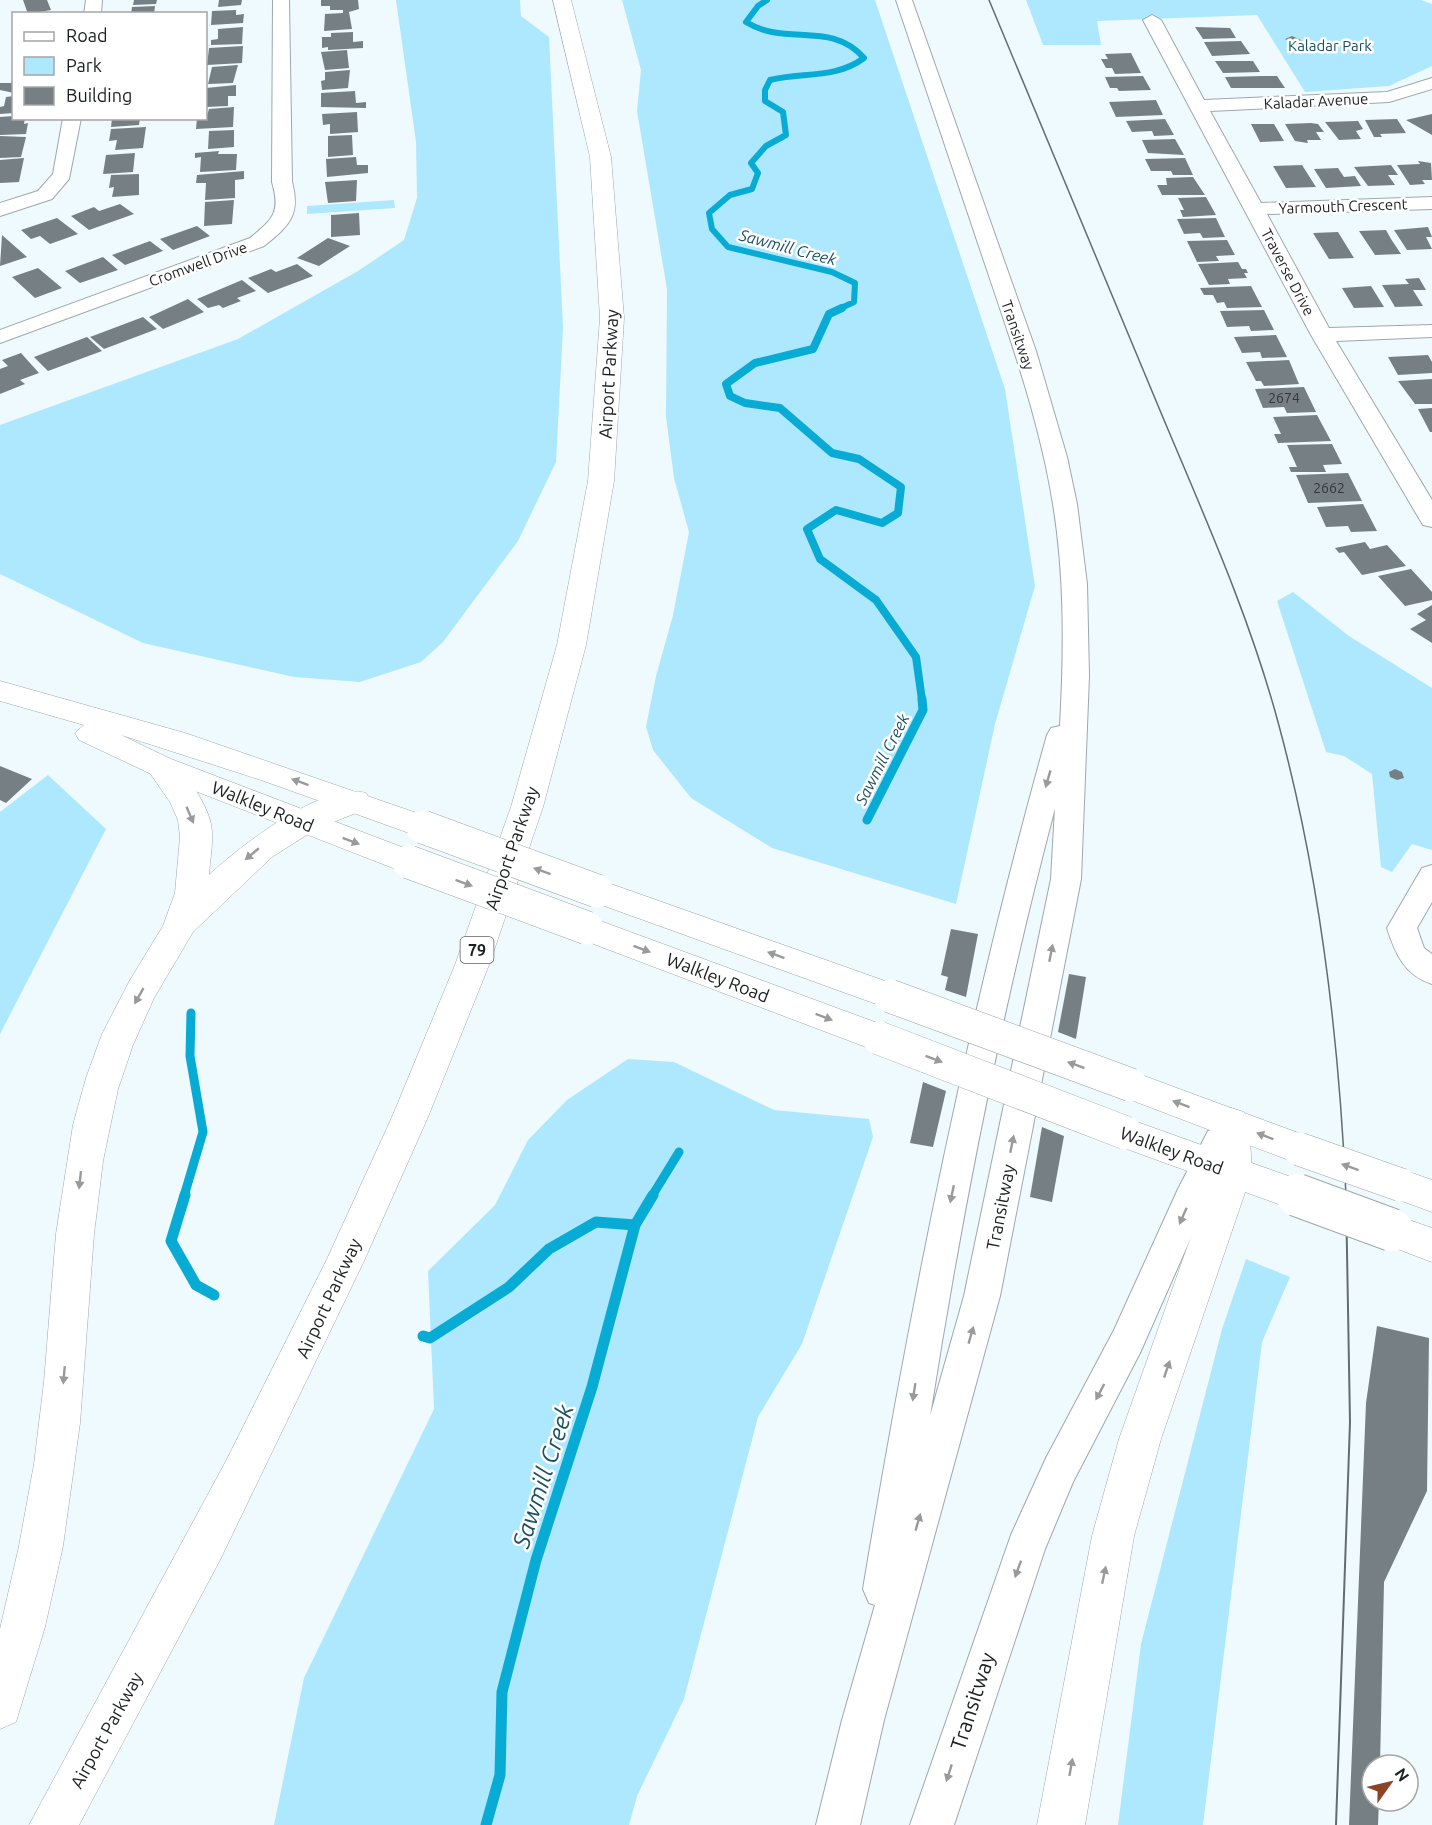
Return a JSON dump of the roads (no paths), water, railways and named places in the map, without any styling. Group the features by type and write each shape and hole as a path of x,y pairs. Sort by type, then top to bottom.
{"main road":[{"name":"Airport Parkway","path":"53,1825 277,1407 375,1196 466,981 549,733 577,618 597,503 608,413 612,295 602,171 594,120 562,0"},
{"name":"Walkley Road","path":"5,693 160,765 301,822 1126,1133 1432,1245"},
{"name":"Walkley Road","path":"5,693 174,740 355,801 1416,1191"},
{"path":"0,1706 24,1626 51,1493 64,1384 81,1171 90,1128 109,1058 136,1000 176,933 189,900 195,831 193,819 180,791 160,765"},
{"path":"176,933 246,858 301,822 330,808 355,801"},
{"path":"1060,1825 1113,1536 1140,1439 1161,1385 1231,1123"}],"street":[{"name":"Cromwell Drive","path":"8,334 257,242 280,223 288,201 282,182 281,0"},
{"name":"Transitway","path":"838,1825 863,1720 985,1284 1066,879 1076,683 1074,584 1065,504 1055,457 1025,351 904,0"},
{"name":"Traverse Drive","path":"1152,20 1322,335 1421,484 1432,520"},
{"name":"Kaladar Avenue","path":"1198,106 1389,97 1432,83"},
{"path":"0,210 45,195 62,175 72,120"},
{"name":"Yarmouth Crescent","path":"1254,209 1432,203"},
{"path":"0,315 8,334"},
{"path":"1322,335 1432,331"},
{"name":"Transitway","path":"863,1720 931,1293 1022,869 1076,683"},
{"path":"1432,876 1402,928 1411,954 1432,972"},
{"name":"Transitway","path":"932,1825 1002,1610 1025,1549 1059,1471 1220,1167"}],"waterway":[{"name":"Sawmill Creek","path":"767,0 758,6 746,22 777,33 837,40 851,47 864,58 853,65 830,72 770,80 765,90 765,101 783,112 786,135 766,146 751,163 758,173 752,189 730,195 709,213 712,229 728,247 832,272 855,283 854,302 839,309"},
{"name":"Sawmill Creek","path":"842,308 829,314 813,349 755,363 726,384 730,396 745,403 780,408 832,453 859,459 901,487 898,513 882,523 836,510 807,529 820,559 876,600 916,657 922,700"},
{"name":"Sawmill Creek","path":"867,820 923,710 922,699"},
{"path":"184,1196 203,1132 190,1056 191,1013"},
{"name":"Sawmill Creek","path":"652,1196 679,1152"},
{"path":"185,1195 171,1241 196,1285 214,1295"},
{"name":"Sawmill Creek","path":"635,1225 653,1195"},
{"path":"423,1336 430,1338 509,1287 549,1249 596,1222 635,1225"},
{"name":"Sawmill Creek","path":"486,1825 500,1775 502,1692 536,1560 592,1387 635,1225"}],"tram line":[{"path":"989,0 1208,524 1239,602 1278,722 1305,839 1325,957 1338,1077 1346,1196"},
{"path":"1336,1825 1350,1422 1346,1195"}],"park label":[{"name":"Kaladar Park","path":"1330,45"}]}
